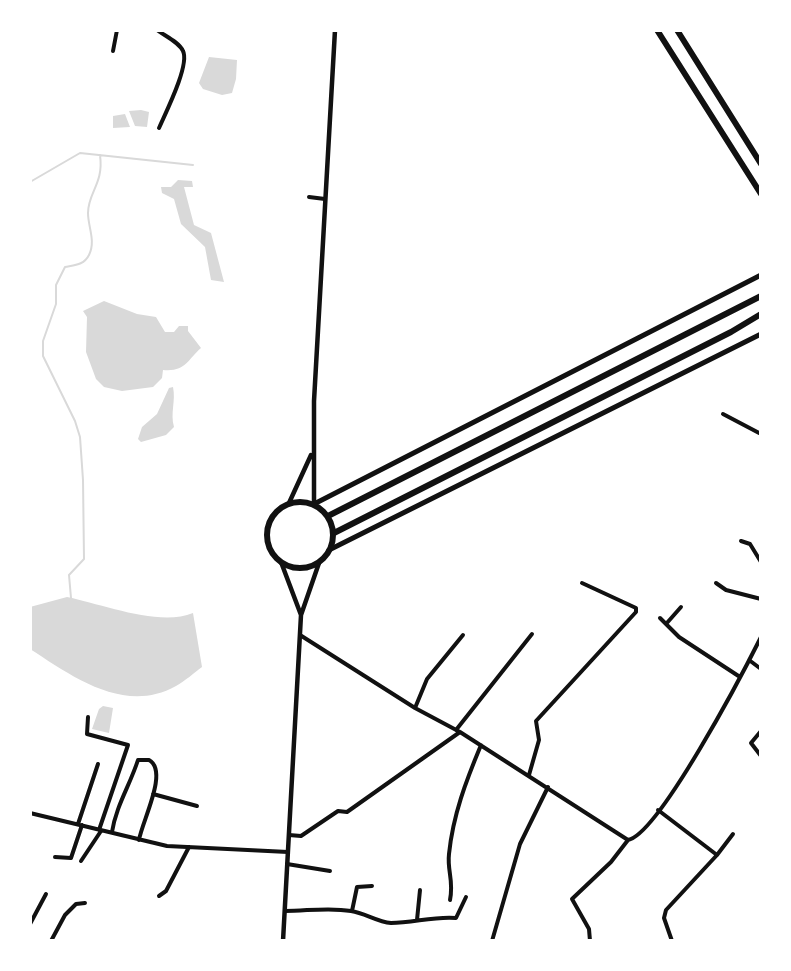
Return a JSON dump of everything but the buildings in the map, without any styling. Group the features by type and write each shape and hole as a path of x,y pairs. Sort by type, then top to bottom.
{"main road":[{"path":"657,30 761,194"},
{"path":"676,30 761,164"},
{"path":"314,504 761,275"},
{"path":"328,516 761,296"},
{"path":"334,533 731,332 761,314"},
{"path":"329,550 761,334"},
{"path":"297,501 314,504 328,516 334,533 329,550 319,563 298,568 281,562 271,551 267,530 277,510 297,501"}],"street":[{"path":"113,51 117,30"},
{"path":"157,30 184,52 181,74 159,128"},
{"path":"314,504 312,453 335,30"},
{"path":"309,197 325,199"},
{"path":"723,414 761,434"},
{"path":"289,503 312,453"},
{"path":"741,541 750,543 761,562"},
{"path":"281,562 301,615"},
{"path":"283,941 301,615 319,563"},
{"path":"529,775 539,740 536,721 636,612 636,608 582,583"},
{"path":"716,583 726,590 761,599"},
{"path":"666,624 681,607"},
{"path":"660,618 679,637 740,677"},
{"path":"289,835 301,836 338,812 347,812 458,731 532,634"},
{"path":"300,635 415,708 481,745 628,840"},
{"path":"415,708 427,679 463,635"},
{"path":"590,941 589,929 572,899 611,862 628,840 634,839 647,827 701,747 761,637"},
{"path":"749,660 761,669"},
{"path":"81,861 100,830 128,745 87,734 88,717"},
{"path":"761,730 751,743 761,756"},
{"path":"450,900 453,883 448,862 456,812 481,745"},
{"path":"112,832 120,801 128,789 138,760 149,759 155,765 158,778 139,840"},
{"path":"55,857 70,858 98,764"},
{"path":"492,941 520,844 548,787"},
{"path":"153,794 197,806"},
{"path":"658,810 717,855"},
{"path":"30,813 139,840 189,847 288,852"},
{"path":"672,941 664,918 666,910 717,855 733,834"},
{"path":"159,896 166,891 176,875 189,847"},
{"path":"287,864 330,871"},
{"path":"352,911 357,887 372,886"},
{"path":"417,920 420,890"},
{"path":"30,924 46,894"},
{"path":"285,911 352,911 385,922 439,916 456,918 465,897"},
{"path":"51,941 65,915 76,904 85,903"}],"shaded area":[{"path":"209,57 237,60 236,79 232,93 222,95 203,89 199,83"},
{"path":"129,111 149,112 147,127 135,126"},
{"path":"125,114 130,127 113,128 113,116"},
{"path":"178,180 192,181 193,187 184,187 194,225 211,233 224,282 211,280 205,247 181,224 174,199 162,193 161,187 171,187"},
{"path":"104,301 137,314 156,317 165,332 174,332 179,326 188,326 188,331 201,348 181,367 163,370 162,378 153,387 122,391 104,387 96,379 86,352 87,317 83,311"},
{"path":"173,387 174,427 166,435 141,442 138,439 142,427 157,414 169,388"},
{"path":"67,597 147,616 179,617 193,613 202,667 176,686 157,694 137,696 118,694 81,680 30,649 30,607"},
{"path":"103,706 113,708 109,733 92,729 99,709"}],"waterway":[{"path":"30,182 80,153 193,165"},
{"path":"71,598 69,575 84,559 80,437 75,421 43,356 43,341 56,304 56,285 65,267 82,263 91,250 92,239 88,213 90,199 100,173 100,155"}]}
